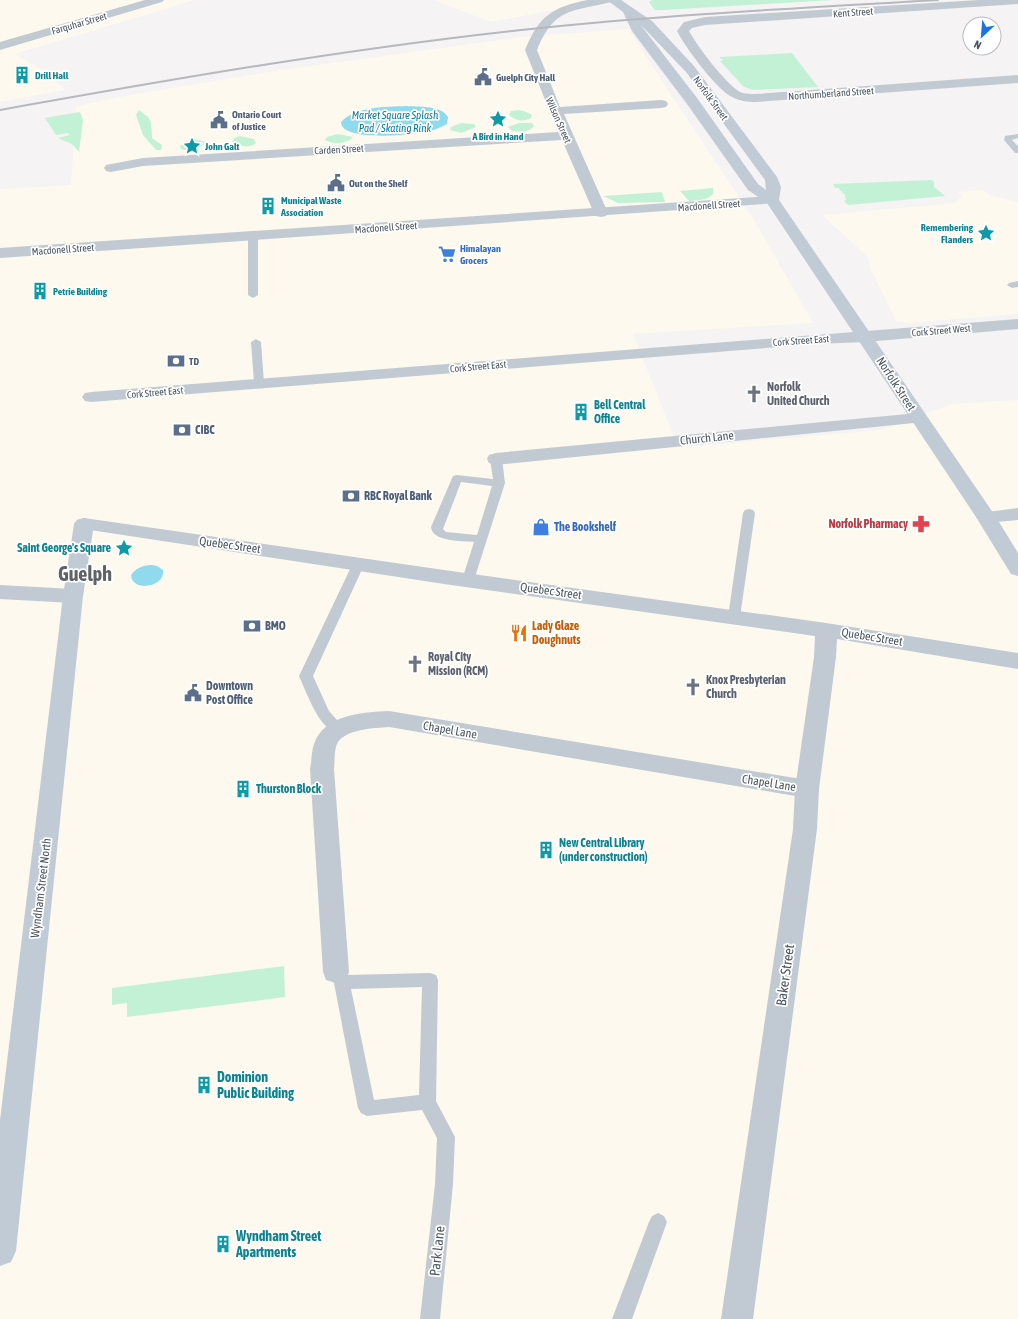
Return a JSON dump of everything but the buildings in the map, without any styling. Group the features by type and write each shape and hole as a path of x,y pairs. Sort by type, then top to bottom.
{"main road":[{"name":"Norfolk Street","path":"613,0 648,24 690,69 772,180 774,187 772,200"},
{"name":"Norfolk Street","path":"628,10 636,28 692,101 753,187 772,200 986,517 1018,569"},
{"name":"Wyndham Street North","path":"0,1251 73,596 84,524"}],"street":[{"name":"Farquhar Street","path":"0,46 158,0"},
{"name":"Wilson Street","path":"601,213 554,107 531,50 535,39 552,15 559,10 607,0"},
{"name":"Kent Street","path":"688,25 705,21 1018,1"},
{"name":"Northumberland Street","path":"688,25 683,31 690,44 734,94 745,97 756,98 1018,79"},
{"path":"554,107 661,104"},
{"name":"Carden Street","path":"111,168 142,162 165,160 567,136"},
{"name":"Macdonell Street","path":"0,253 601,213 772,200"},
{"name":"Cork Street West","path":"865,336 1018,324"},
{"name":"Cork Street East","path":"91,397 865,336"},
{"name":"Church Lane","path":"496,459 918,418"},
{"path":"986,517 1018,514"},
{"name":"Quebec Street","path":"84,524 826,630 1018,661"},
{"path":"0,592 73,596"},
{"name":"Baker Street","path":"737,1319 805,829 807,789 825,657 826,630"},
{"name":"Chapel Lane","path":"338,729 369,720 389,719 807,789"},
{"path":"338,729 327,741 322,768 339,977"}],"lane":[{"path":"1018,136 1008,138 1008,140 1018,151"},
{"path":"253,295 254,235"},
{"path":"256,342 259,383"},
{"path":"468,580 499,484 496,459"},
{"path":"481,540 442,534 437,530 437,527 457,478 499,484"},
{"path":"734,617 749,513"},
{"path":"338,729 323,714 306,676 359,563"},
{"path":"339,977 430,980 426,1102 367,1108 339,977"},
{"name":"Park Lane","path":"426,1102 446,1137 444,1184 430,1319"},
{"path":"622,1319 658,1222"}],"shaded area":[{"path":"0,0 195,0 15,54 41,69 66,90 0,102"},
{"path":"434,0 578,0 588,4 491,22"},
{"path":"628,29 754,220 813,323 633,334 678,447 880,430 952,404 1018,400 1018,1319 0,1319 0,189 71,185 76,106 130,95 281,70 520,37"},
{"path":"983,190 990,195 1018,202 1018,314 908,323 896,321 870,268 868,257 822,215 955,203 962,197 958,192"}],"green space":[{"path":"652,0 833,0 655,10 649,2"},
{"path":"792,53 818,87 753,90 744,87 720,61 723,60 719,57"},
{"path":"139,110 148,117 151,123 152,138 162,145 161,150 156,150 143,135 136,115"},
{"path":"518,110 532,115 531,118 520,120 514,119 509,115 511,111"},
{"path":"80,112 83,120 79,152 72,144 58,138 69,135 68,133 56,135 45,118"},
{"path":"461,123 474,124 476,127 461,133 450,130 451,127"},
{"path":"519,123 532,123 534,126 530,129 521,131 512,131 508,127"},
{"path":"338,134 353,137 340,143 332,143 325,140 327,137"},
{"path":"240,136 254,139 256,143 251,146 244,146 232,142 234,138"},
{"path":"194,139 204,141 204,144 193,150 181,149 180,147 183,143"},
{"path":"932,180 934,182 934,187 945,196 848,205 844,201 846,200 845,195 838,188 835,188 833,184"},
{"path":"713,188 713,194 708,198 689,201 680,191"},
{"path":"662,192 665,202 618,203 603,196"},
{"path":"284,966 285,997 127,1017 127,1003 112,1005 112,988"}],"water":[{"name":"Market Square Splash Pad / Skating Rink","path":"381,107 429,107 440,110 448,117 447,124 427,132 406,135 378,136 352,132 344,128 341,122 347,117 363,110"},
{"path":"152,565 163,570 163,576 159,580 148,586 142,586 133,581 131,575 135,570 143,566"}],"railway":[{"path":"0,110 325,55 521,30 677,16 938,0"}],"place":[{"name":"Drill Hall","path":"22,75"},
{"name":"Guelph City Hall","path":"483,77"},
{"name":"A Bird in Hand","path":"498,119"},
{"name":"Ontario Court of Justice","path":"219,120"},
{"name":"John Galt","path":"192,146"},
{"name":"Out on the Shelf","path":"336,183"},
{"name":"Municipal Waste Association","path":"268,206"},
{"name":"Remembering Flanders","path":"986,233"},
{"name":"Himalayan Grocers","path":"447,254"},
{"name":"Petrie Building","path":"40,291"},
{"name":"TD","path":"176,361"},
{"name":"Norfolk United Church","path":"754,394"},
{"name":"Bell Central Office","path":"581,412"},
{"name":"CIBC","path":"182,430"},
{"name":"RBC Royal Bank","path":"351,496"},
{"name":"Norfolk Pharmacy","path":"921,524"},
{"name":"The Bookshelf","path":"541,527"},
{"name":"Saint George's Square","path":"124,548"},
{"name":"BMO","path":"252,626"},
{"name":"Lady Glaze Doughnuts","path":"519,633"},
{"name":"Royal City Mission (RCM)","path":"415,664"},
{"name":"Knox Presbyterian Church","path":"693,687"},
{"name":"Downtown Post Office","path":"193,693"},
{"name":"Thurston Block","path":"243,789"},
{"name":"New Central Library (under construction)","path":"546,850"},
{"name":"Dominion Public Building","path":"204,1085"},
{"name":"Wyndham Street Apartments","path":"223,1244"}],"district":[{"name":"Guelph","path":"85,574"}]}
